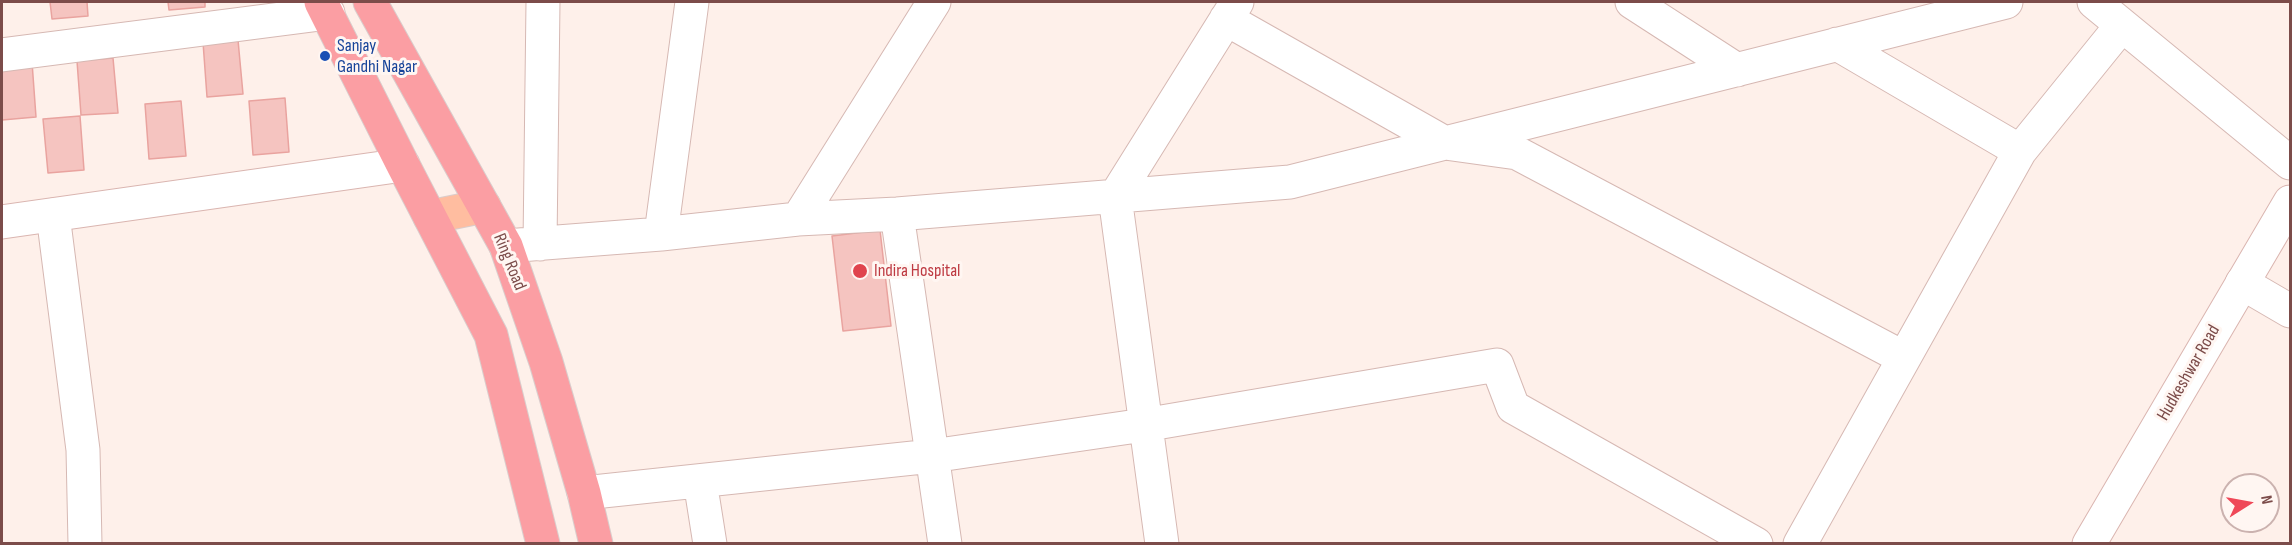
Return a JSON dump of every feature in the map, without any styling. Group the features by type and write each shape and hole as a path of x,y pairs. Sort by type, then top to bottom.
{"highway":[{"name":"Ring Road","path":"370,2 506,246 546,362 596,543"},
{"path":"325,7 491,335 543,543"}],"main road":[{"path":"430,217 484,206"}],"street":[{"path":"540,244 543,2"},
{"path":"661,234 692,2"},
{"path":"798,219 934,2"},
{"path":"1632,2 1737,70"},
{"path":"506,246 661,234 798,219 897,214 1290,182 2006,2"},
{"path":"2094,2 2290,163"},
{"path":"2,55 325,7"},
{"path":"1162,543 1144,425 1115,197 1232,10 1445,143 1517,153 1904,358"},
{"path":"1800,543 2020,151 2122,26"},
{"path":"1837,44 2020,151"},
{"path":"2,222 403,165"},
{"name":"Hudkeshwar Road","path":"2089,543 2290,202"},
{"path":"897,214 945,543"},
{"path":"53,215 82,450 85,543"},
{"path":"2242,282 2290,311"},
{"path":"584,493 932,456 1144,425 1497,365 1513,407 1756,543"},
{"path":"700,481 711,543"}],"building":[{"path":"50,2 87,2 88,16 52,19"},
{"path":"168,2 205,2 205,7 169,10"},
{"path":"238,40 243,94 207,97 203,42"},
{"path":"113,58 118,113 81,115 77,61"},
{"path":"32,62 36,117 2,120 2,65"},
{"path":"285,98 289,152 253,155 249,101"},
{"path":"181,101 186,156 149,159 145,104"},
{"path":"80,116 84,170 48,173 43,119"},
{"path":"880,230 891,326 843,331 832,236"}],"place":[{"name":"Sanjay Gandhi Nagar","path":"325,56"},
{"name":"Indira Hospital","path":"860,271"}]}
